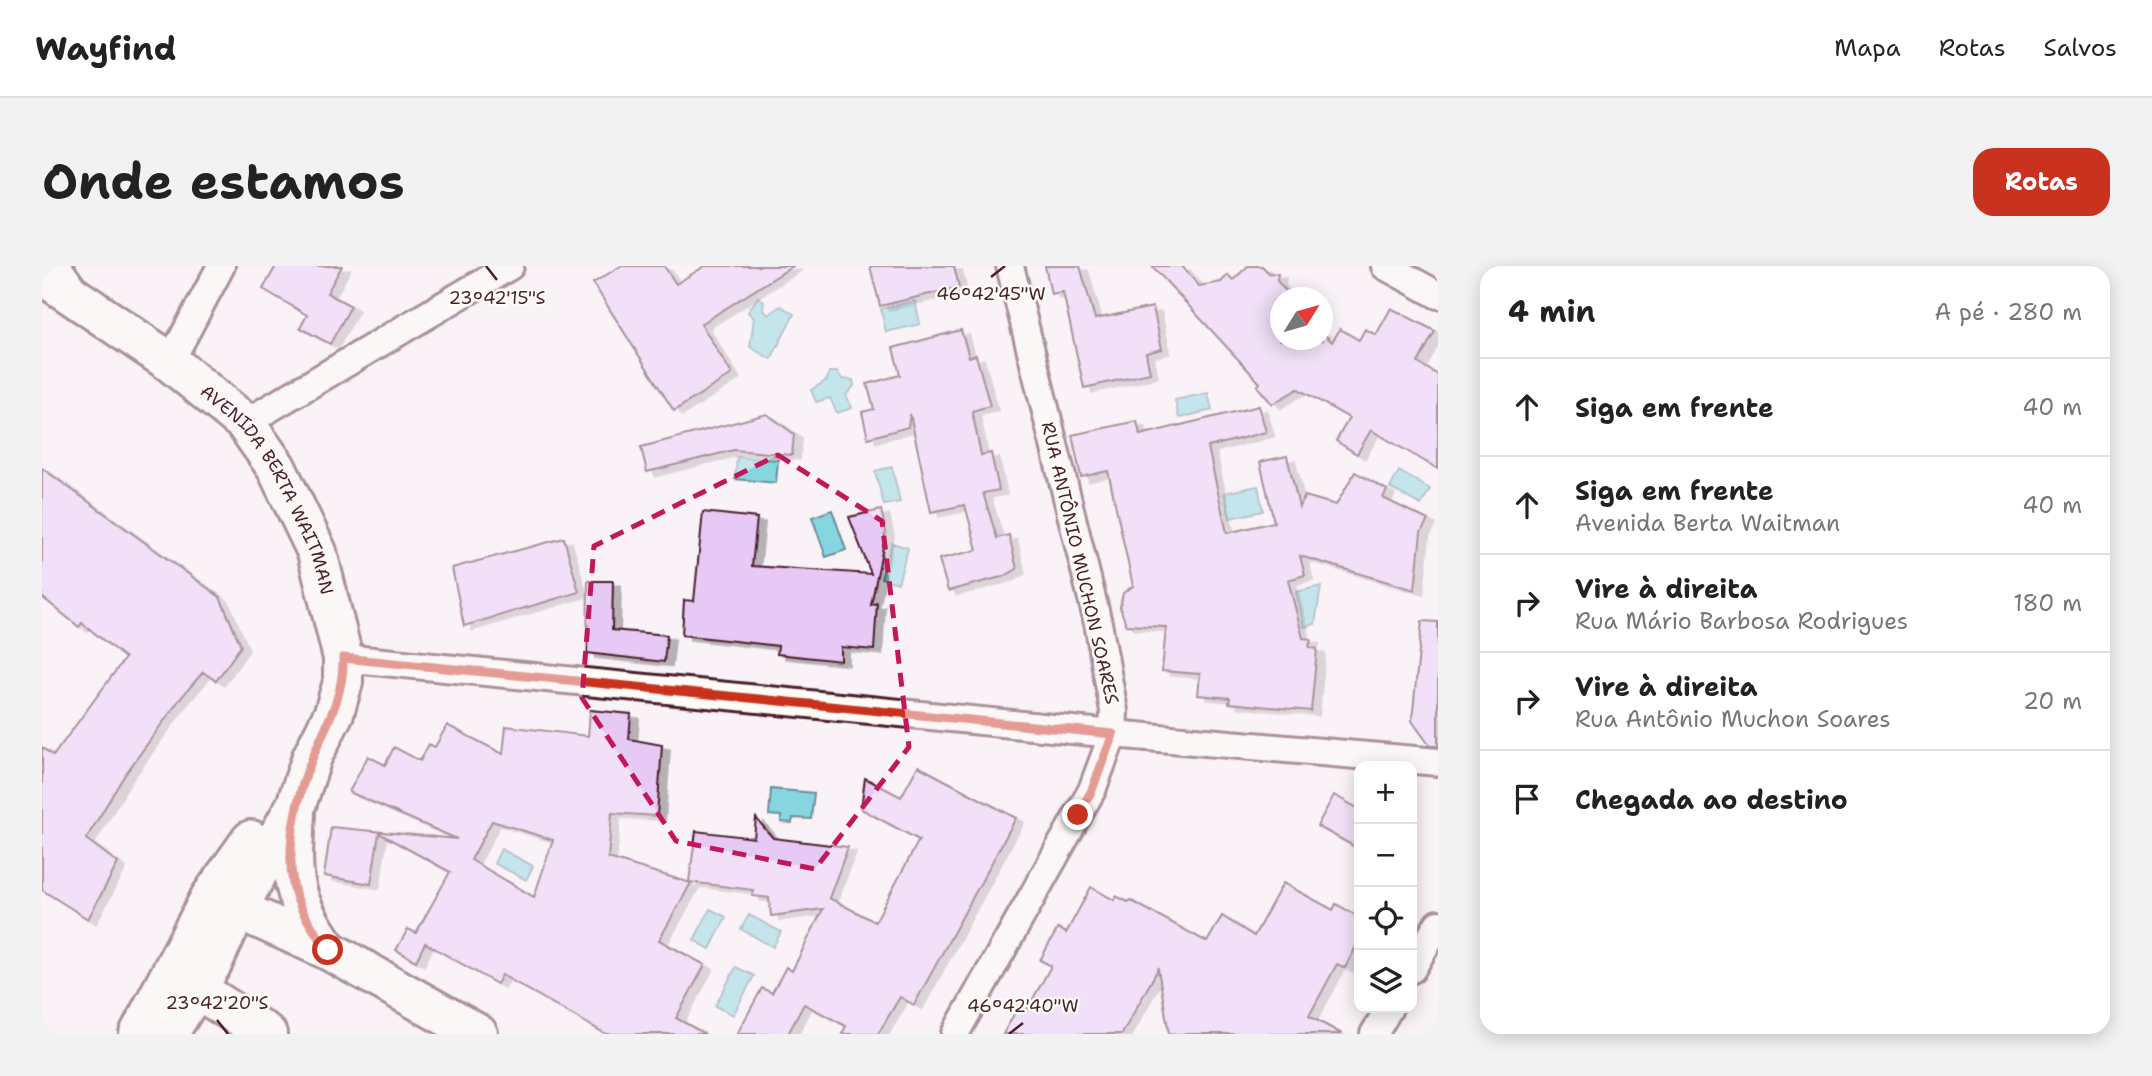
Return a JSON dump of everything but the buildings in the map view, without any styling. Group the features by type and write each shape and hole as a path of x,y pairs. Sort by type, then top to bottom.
{"main road":[{"name":"AVENIDA BERTA WAITMAN","path":"50,279 170,362 245,423 276,467 317,552 343,658 343,682 334,713 312,757 224,903 212,964 183,980 139,1034"},
{"name":"AVENIDA BERTA WAITMAN","path":"224,903 296,805 312,757"},
{"path":"296,805 292,883 303,912 328,950"},
{"path":"224,903 328,950 478,1034"},
{"name":"AVENIDA BERTA WAITMAN","path":"168,1034 183,980"},
{"path":"183,980 267,1034"}],"street":[{"path":"170,362 221,266"},
{"path":"245,423 510,266"},
{"name":"RUA ANTÔNIO MUCHON SOARES","path":"955,1034 1092,790 1113,734 1114,711 1098,623 1010,266"},
{"path":"1385,266 1438,295"},
{"path":"343,658 1113,734 1438,762"},
{"path":"1417,960 1438,924"},
{"path":"1374,1034 1386,1013"}],"highlighted area":[{"path":"778,455 882,521 909,747 815,869 676,841 582,698 594,546"}],"water":[{"path":"758,297 764,301 763,309 768,315 781,306 794,314 771,359 750,347 754,318 748,312"},
{"path":"915,301 920,324 886,332 881,309"},
{"path":"829,372 837,372 842,379 853,380 854,386 846,395 852,408 837,413 830,398 816,402 811,390 827,380"},
{"path":"1208,393 1212,410 1179,418 1175,400"},
{"path":"737,457 778,460 776,483 735,479"},
{"path":"892,467 900,502 884,505 875,471"},
{"path":"1399,471 1430,489 1421,505 1390,488"},
{"path":"1258,486 1263,511 1230,518 1224,493"},
{"path":"832,510 846,550 826,557 812,517"},
{"path":"892,543 908,548 898,583 881,578"},
{"path":"1321,586 1315,624 1304,627 1296,592"},
{"path":"771,789 814,793 811,819 793,818 792,823 781,822 781,816 769,815"},
{"path":"501,849 533,866 526,880 494,863"},
{"path":"710,909 726,917 710,949 694,940"},
{"path":"749,915 781,932 773,947 741,929"},
{"path":"736,967 754,976 733,1015 715,1006"}],"route":[{"path":"328,950 303,912 292,883 292,856 296,805 312,757 334,713 343,682 343,658 1113,734 1092,790 1078,815"}]}
